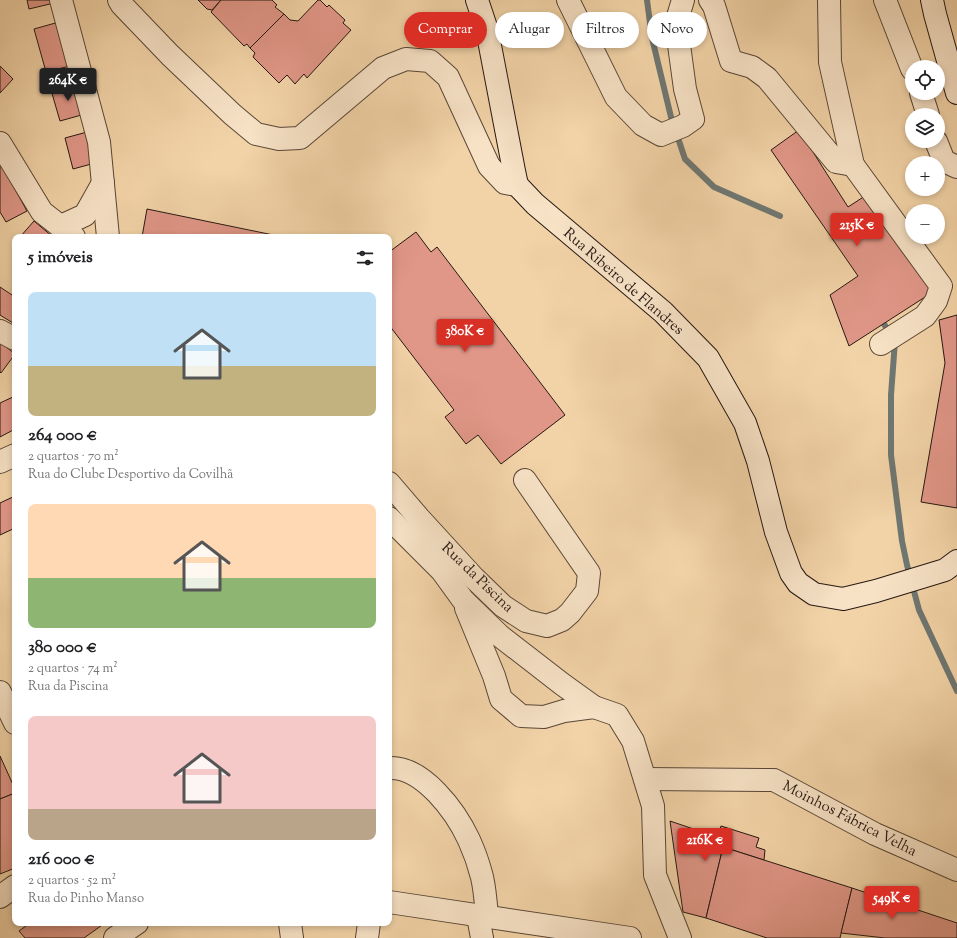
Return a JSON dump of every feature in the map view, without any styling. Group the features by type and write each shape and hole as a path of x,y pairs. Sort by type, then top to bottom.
{"street":[{"path":"61,0 99,142 108,234"},
{"path":"119,0 170,55 232,114 256,134 279,139 300,138 383,68 406,59 430,61 448,77 489,166 505,183 517,185 487,30 478,0"},
{"path":"568,0 616,98 642,125 661,135 683,126 693,119 685,89 676,22 683,0"},
{"path":"710,0 714,6 731,61 752,67 767,78 836,162 853,165"},
{"path":"829,0 830,62 853,165 941,286 936,301 925,316 881,344"},
{"path":"885,0 908,60"},
{"path":"932,0 957,93"},
{"path":"0,143 42,212 68,232 85,214 103,183"},
{"path":"939,148 944,161 957,167"},
{"name":"Rua Ribeiro de Flandres","path":"517,185 535,204 663,312 708,358 745,423 758,461 776,532 791,573 798,584 814,594 843,599 876,591 954,565"},
{"path":"0,331 12,337"},
{"path":"0,462 12,456"},
{"name":"Rua da Piscina","path":"392,486 424,523 503,606 526,621 547,626 562,620 570,613 587,592 589,573 525,480"},
{"path":"392,521 442,571 463,600 500,636 594,707 617,715 633,741 653,806 656,875 680,938"},
{"path":"463,600 494,676 501,699 521,716 544,717 564,711 594,707"},
{"path":"0,692 12,717"},
{"path":"392,768 397,767 419,777 448,804 468,839 482,878 482,938"},
{"name":"Moinhos Fábrica Velha","path":"645,779 774,780 875,834 957,870"},
{"path":"0,897 12,888"},
{"path":"392,902 482,916 544,932 630,938"},
{"path":"115,938 133,926"},
{"path":"290,926 292,938"},
{"path":"367,938 369,926"}],"building":[{"path":"27,0 53,0 54,3 29,9"},
{"path":"198,0 221,0 212,10 207,9"},
{"path":"221,0 272,0 277,5 275,7 284,14 250,48 247,44 244,46 211,12"},
{"path":"318,0 320,0 327,7 329,5 345,20 343,23 351,30 307,78 304,74 295,84 287,75 279,83 253,57 255,53 250,48 284,14 290,20 298,21"},
{"path":"59,22 70,66 46,72 34,29"},
{"path":"0,66 13,79 0,93"},
{"path":"76,83 85,114 60,121 51,90"},
{"path":"799,130 848,207 868,194 936,290 849,346 830,295 858,276 771,150"},
{"path":"87,132 95,163 73,169 65,138"},
{"path":"0,162 27,211 6,222 0,212"},
{"path":"147,209 268,234 143,234"},
{"path":"34,221 49,234 23,234"},
{"path":"416,232 431,252 437,247 565,415 501,464 478,435 466,444 445,417 454,410 392,329 392,250"},
{"path":"0,287 12,295 12,322 0,315"},
{"path":"957,315 957,508 921,502 945,363 939,320"},
{"path":"0,342 12,352 12,358 1,373"},
{"path":"12,397 12,431 0,437 0,403"},
{"path":"12,497 12,529 0,535 0,503"},
{"path":"0,756 12,782 12,794 0,799"},
{"path":"12,794 12,869 0,874 0,799"},
{"path":"670,821 717,837 721,826 759,838 756,847 765,850 764,860 723,847 706,918 683,912"},
{"path":"723,847 852,888 840,938 767,938 706,918"},
{"path":"852,888 957,923 957,938 885,938 841,933"},
{"path":"26,926 101,926 84,938 25,938 19,931"}],"waterway":[{"path":"647,0 652,38 671,117 685,159 714,187 780,216"},
{"path":"884,324 895,341 891,395 891,455 902,541 919,610 957,691"}]}
